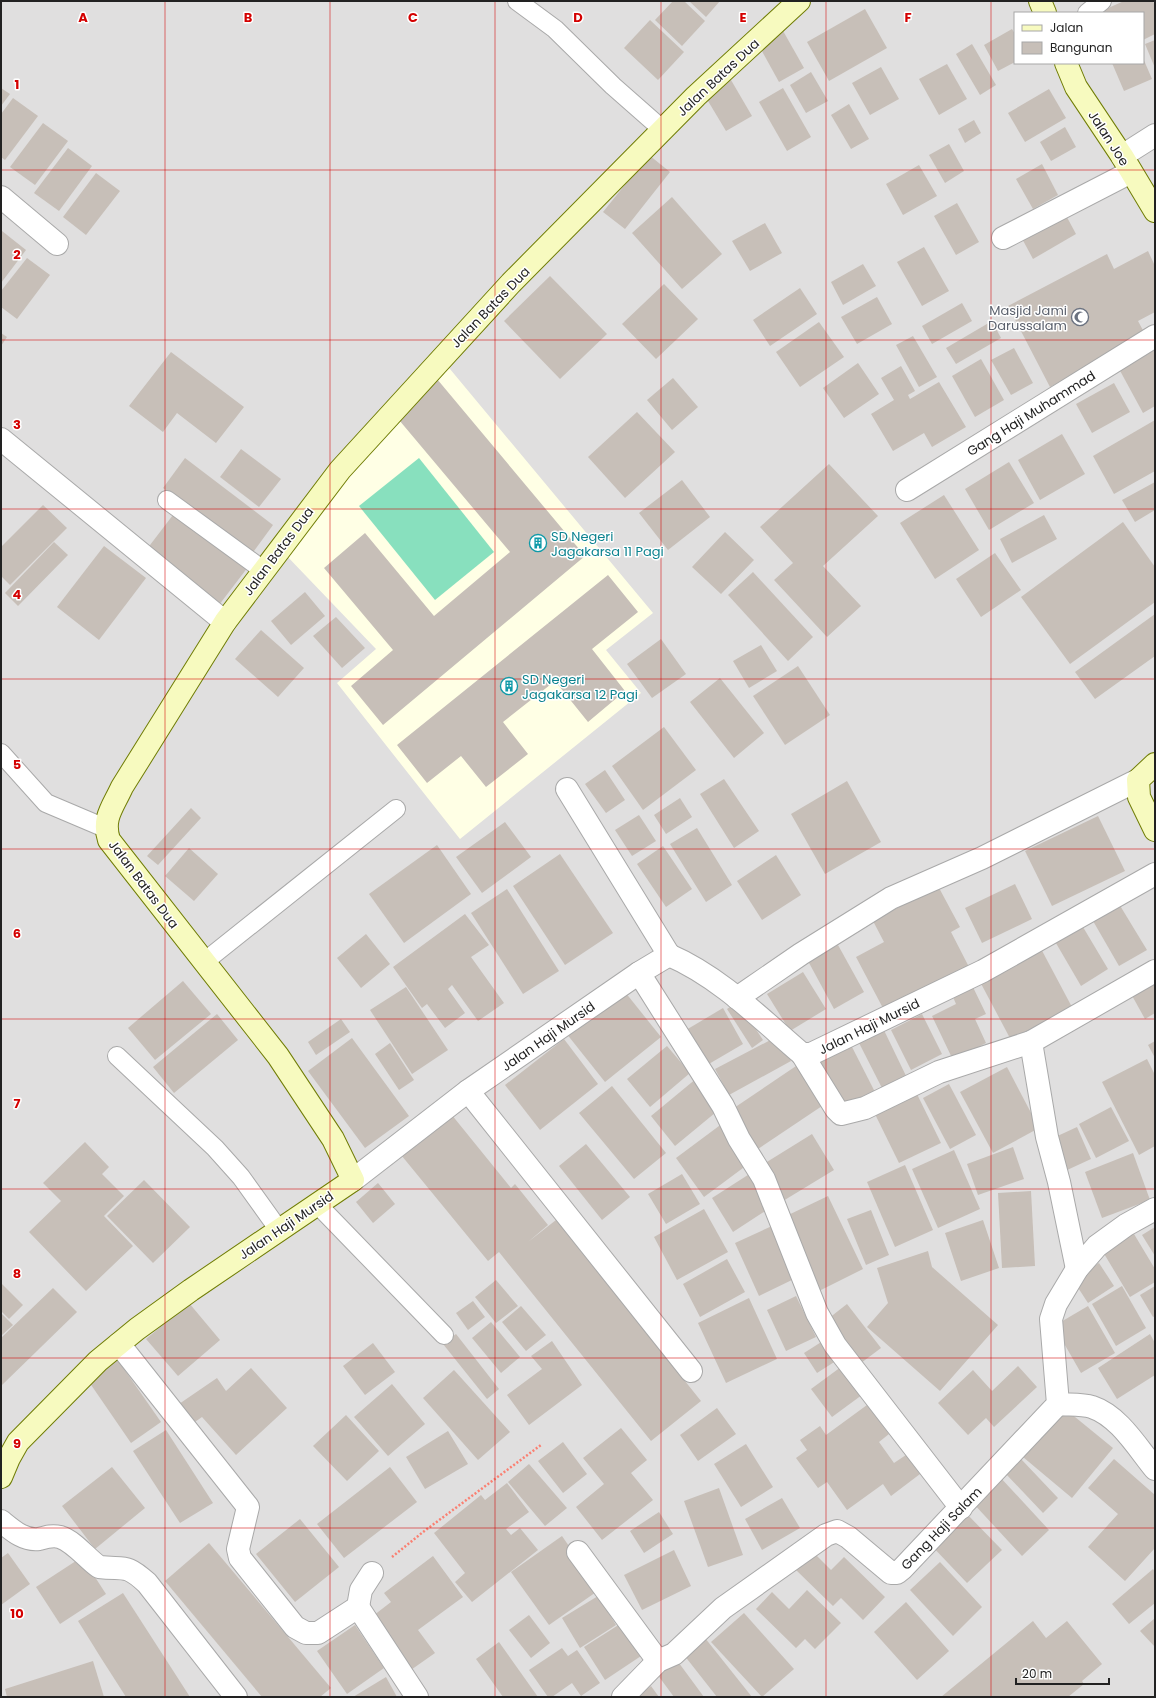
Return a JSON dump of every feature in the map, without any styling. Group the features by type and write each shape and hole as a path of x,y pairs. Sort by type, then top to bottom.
{"street":[{"name":"Jalan Batas Dua","path":"353,1180 332,1139 278,1056 109,840 105,828 108,816 122,787 225,622 340,470 446,352 511,283 696,96 799,1"},
{"path":"1040,1 1045,12"},
{"name":"Jalan Joe","path":"1066,64 1076,87 1155,211"},
{"path":"1003,238 1126,164 1155,135"},
{"path":"1,197 57,244"},
{"name":"Gang Haji Muhammad","path":"907,490 1155,336"},
{"path":"1,439 225,622"},
{"path":"737,998 801,954 891,898 982,858 1138,780 1155,764"},
{"path":"1138,780 1139,797 1155,830"},
{"path":"567,789 669,955"},
{"name":"Jalan Haji Mursid","path":"1,1477 18,1442 98,1361 119,1344 190,1290 353,1180 468,1091 639,973 669,955 689,964 737,998 802,1054 811,1054 983,971 1155,874"},
{"path":"802,1054 836,1109 841,1114 865,1108 939,1072 1031,1042 1155,971"},
{"path":"639,973 723,1106 739,1139 764,1179 817,1313 835,1345 961,1508"},
{"path":"1031,1042 1047,1137 1059,1182 1077,1269"},
{"path":"468,1091 691,1371"},
{"path":"1155,1209 1126,1225 1097,1246 1077,1269 1056,1304 1051,1319 1058,1404 1090,1406 1105,1412 1119,1425 1155,1468"},
{"path":"119,1344 248,1507 238,1548 240,1558 295,1627 306,1633 318,1633 358,1607"},
{"name":"Gang Haji Salam","path":"623,1697 658,1661 674,1654 723,1608 826,1535 837,1531 848,1537 891,1573 897,1573 961,1508 1058,1404"},
{"path":"1,1522 26,1538 38,1539 47,1536 59,1537 67,1541 99,1567 122,1567 134,1571 147,1583 236,1697"},
{"path":"578,1552 658,1661"},
{"path":"372,1573 361,1590 358,1607 417,1697"}],"lane":[{"path":"517,1 555,29 613,86 663,130"},
{"path":"1088,12 1102,1"},
{"path":"167,500 263,570"},
{"path":"1,753 46,803 105,828"},
{"path":"204,962 396,809"},
{"path":"117,1056 215,1148 241,1177 279,1230"},
{"path":"317,1204 444,1335"}],"path":[{"path":"372,1573 423,1532 541,1445"}],"shaded area":[{"path":"1,1 1155,1 1155,1697 1,1697"},
{"path":"445,363 653,613 606,650 641,693 460,839 337,683 376,649 284,553"}],"green space":[{"path":"419,458 494,552 435,600 359,506"}],"building":[{"path":"673,1 684,1 705,21 682,46 655,20"},
{"path":"689,1 720,1 706,17"},
{"path":"1124,1 1153,1 1155,6 1155,34 1144,40 1144,12 1099,12"},
{"path":"865,9 887,48 829,81 807,42"},
{"path":"650,20 684,52 658,80 624,48"},
{"path":"782,29 804,68 779,82 758,44"},
{"path":"1012,29 1014,32 1014,63 998,71 984,45"},
{"path":"1155,40 1155,68 1145,44"},
{"path":"972,44 996,85 980,95 956,54"},
{"path":"1144,60 1152,79 1124,91 1112,64 1144,64"},
{"path":"947,64 967,99 939,115 919,79"},
{"path":"881,67 899,99 870,115 852,83"},
{"path":"811,72 828,101 806,113 790,85"},
{"path":"731,80 752,116 726,131 705,96"},
{"path":"1,88 10,94 1,106"},
{"path":"783,88 811,137 787,151 759,102"},
{"path":"1049,89 1066,118 1025,142 1008,113"},
{"path":"13,98 38,116 5,160 1,157 1,114"},
{"path":"849,104 869,139 851,149 831,115"},
{"path":"974,120 981,133 965,143 958,129"},
{"path":"43,123 68,141 35,185 10,167"},
{"path":"1065,127 1076,147 1051,161 1040,142"},
{"path":"949,144 964,171 945,183 929,155"},
{"path":"68,148 92,166 59,211 34,193"},
{"path":"649,155 670,172 625,229 603,212"},
{"path":"1042,164 1058,195 1033,209 1016,179"},
{"path":"919,165 937,196 903,215 886,184"},
{"path":"96,173 120,191 86,235 63,217"},
{"path":"672,197 722,254 682,289 632,233"},
{"path":"957,203 979,242 956,255 934,216"},
{"path":"1062,208 1076,234 1033,259 1019,233"},
{"path":"765,223 782,253 750,271 732,241"},
{"path":"2,231 26,250 1,283 1,233"},
{"path":"924,247 949,291 922,306 897,262"},
{"name":"Masjid Jami Darussalam","path":"1148,251 1155,266 1155,312 1138,321 1146,336 1050,387 1008,306 1107,254 1114,269"},
{"path":"27,258 50,275 17,319 1,307 1,291"},
{"path":"863,264 876,286 843,305 831,282"},
{"path":"550,276 607,334 560,379 504,321"},
{"path":"664,284 698,319 656,359 622,324"},
{"path":"800,288 817,314 770,346 753,320"},
{"path":"877,297 892,324 857,344 841,317"},
{"path":"962,303 972,321 932,344 922,326"},
{"path":"992,321 1001,338 956,364 946,348"},
{"path":"819,322 844,357 800,387 776,352"},
{"path":"1,333 7,337 1,346"},
{"path":"913,336 937,377 919,387 896,345"},
{"path":"1155,346 1155,406 1143,413 1118,367"},
{"path":"1014,348 1033,383 1011,395 991,360"},
{"path":"171,352 244,407 216,443 177,413 163,432 129,406"},
{"path":"981,359 1004,400 975,417 952,376"},
{"path":"858,363 879,394 844,418 823,388"},
{"path":"901,366 915,391 908,395 910,399 939,382 966,427 932,447 924,433 893,451 871,414 894,400 881,378"},
{"path":"673,378 698,407 672,430 647,400"},
{"name":"SD Negeri Jagakarsa 11 Pagi","path":"437,379 585,556 383,725 351,686 393,650 324,568 365,533 434,616 510,552 394,414"},
{"path":"1114,383 1130,412 1092,433 1076,404"},
{"path":"637,412 675,452 625,498 588,457"},
{"path":"1155,420 1155,471 1114,494 1093,456"},
{"path":"1062,434 1085,474 1040,500 1018,460"},
{"path":"241,449 281,479 259,507 220,477"},
{"path":"185,458 273,525 251,555 163,488"},
{"path":"1009,462 1034,503 989,530 965,489"},
{"path":"829,464 878,516 823,566 861,606 827,637 774,580 793,563 760,527"},
{"path":"682,480 710,517 668,550 639,513"},
{"path":"1155,482 1155,510 1135,522 1122,500"},
{"path":"944,495 979,550 935,579 900,523"},
{"path":"43,505 67,528 10,585 1,576 1,547"},
{"path":"176,511 248,567 219,605 147,549"},
{"path":"1044,515 1057,539 1012,563 1000,539"},
{"path":"1123,522 1155,567 1155,602 1070,664 1021,597"},
{"path":"725,532 754,560 721,594 692,567"},
{"path":"54,542 68,555 18,606 5,593"},
{"path":"104,546 146,578 99,640 57,607"},
{"path":"995,553 1021,590 981,617 956,579"},
{"path":"753,572 813,637 788,661 728,595"},
{"name":"SD Negeri Jagakarsa 12 Pagi","path":"608,575 638,612 592,649 625,691 588,722 555,681 503,722 528,754 486,787 461,756 427,783 397,745"},
{"path":"305,592 325,616 291,645 271,621"},
{"path":"1155,614 1155,656 1095,699 1075,672"},
{"path":"336,617 365,648 342,668 313,636"},
{"path":"261,630 304,668 278,697 235,659"},
{"path":"661,639 686,674 652,698 627,664"},
{"path":"761,645 777,671 749,688 733,661"},
{"path":"798,666 830,715 785,745 753,696"},
{"path":"720,678 764,733 734,758 690,702"},
{"path":"664,727 696,770 643,810 612,766"},
{"path":"605,770 625,800 606,813 585,784"},
{"path":"724,779 759,831 734,848 700,794"},
{"path":"847,781 881,842 825,874 791,814"},
{"path":"680,798 692,817 666,834 654,815"},
{"path":"191,808 201,818 158,865 147,856"},
{"path":"639,815 656,841 632,856 615,830"},
{"path":"1098,816 1125,871 1052,906 1025,851"},
{"path":"505,822 531,857 482,893 456,857"},
{"path":"697,828 732,885 706,902 670,844"},
{"path":"437,845 471,894 404,943 369,894"},
{"path":"663,846 692,889 666,907 637,864"},
{"path":"189,848 218,874 194,901 165,876"},
{"path":"560,854 613,933 565,965 513,886"},
{"path":"776,855 801,895 762,920 737,881"},
{"path":"1015,884 1032,919 982,943 965,908"},
{"path":"938,886 960,927 951,932 969,967 885,1012 856,957 884,942 873,921"},
{"path":"507,889 559,971 523,994 471,913"},
{"path":"1116,899 1147,950 1119,966 1089,914"},
{"path":"465,914 489,945 471,957 504,1003 478,1021 452,985 448,989 465,1013 445,1028 427,1004 422,1008 393,967"},
{"path":"1080,922 1108,969 1081,986 1053,938"},
{"path":"366,934 390,964 361,988 337,958"},
{"path":"838,945 864,992 834,1009 808,961"},
{"path":"1039,945 1073,1009 1012,1042 978,978"},
{"path":"803,972 826,1009 790,1031 767,994"},
{"path":"1155,977 1155,1013 1145,1019 1130,992"},
{"path":"183,981 211,1014 155,1060 128,1028"},
{"path":"970,981 986,1014 975,1019 986,1043 953,1060 932,1016 956,1004 950,990"},
{"path":"406,987 448,1050 412,1074 370,1010"},
{"path":"621,987 661,1037 605,1082 566,1033"},
{"path":"738,1002 763,1040 752,1048 727,1009"},
{"path":"723,1008 743,1044 702,1068 681,1033"},
{"path":"217,1014 238,1040 174,1093 153,1067"},
{"path":"922,1014 942,1054 911,1070 891,1030"},
{"path":"341,1019 350,1032 316,1055 308,1042"},
{"path":"881,1024 908,1080 884,1092 856,1037"},
{"path":"778,1036 791,1061 729,1095 715,1069"},
{"path":"352,1038 409,1116 365,1148 308,1071"},
{"path":"564,1039 598,1084 540,1130 505,1085"},
{"path":"1155,1041 1155,1058 1148,1045"},
{"path":"390,1043 414,1080 399,1090 375,1054"},
{"path":"851,1045 876,1094 843,1111 818,1062"},
{"path":"667,1046 690,1073 650,1107 627,1079"},
{"path":"1147,1059 1155,1075 1155,1146 1139,1155 1102,1082"},
{"path":"802,1062 828,1102 755,1151 728,1112"},
{"path":"1007,1067 1039,1128 993,1153 960,1092"},
{"path":"697,1078 721,1108 675,1146 651,1116"},
{"path":"949,1084 976,1135 950,1149 923,1098"},
{"path":"612,1086 666,1153 634,1179 579,1113"},
{"path":"914,1088 941,1143 899,1163 872,1108"},
{"path":"1111,1107 1129,1141 1096,1158 1079,1124"},
{"path":"447,1109 511,1188 515,1184 548,1225 528,1242 556,1220 701,1401 651,1441 499,1252 488,1261 397,1150"},
{"path":"723,1123 751,1162 704,1197 676,1158"},
{"path":"1077,1127 1091,1159 1065,1171 1051,1139"},
{"path":"812,1134 834,1170 783,1201 762,1165"},
{"path":"85,1142 109,1167 102,1174 124,1196 104,1216 133,1246 86,1291 29,1232 61,1201 43,1183"},
{"path":"586,1144 630,1197 602,1220 559,1166"},
{"path":"1013,1147 1024,1179 978,1195 967,1164"},
{"path":"954,1150 980,1209 938,1228 912,1169"},
{"path":"1133,1153 1150,1200 1102,1218 1085,1172"},
{"path":"905,1165 933,1230 895,1247 867,1182"},
{"path":"751,1173 773,1206 733,1232 712,1198"},
{"path":"682,1174 700,1204 666,1224 648,1194"},
{"path":"144,1180 190,1227 153,1263 107,1216"},
{"path":"378,1183 395,1204 373,1223 356,1202"},
{"path":"1031,1191 1035,1266 1002,1268 998,1193"},
{"path":"828,1196 863,1269 817,1292 782,1218"},
{"path":"704,1209 728,1252 677,1280 654,1237"},
{"path":"871,1210 889,1255 866,1265 847,1219"},
{"path":"983,1220 999,1268 961,1281 945,1233"},
{"path":"772,1226 796,1278 759,1296 735,1243"},
{"path":"1155,1227 1155,1256 1142,1235"},
{"path":"1131,1229 1155,1269 1155,1282 1130,1297 1100,1247"},
{"path":"928,1251 932,1267 998,1325 940,1391 867,1327 888,1303 877,1268"},
{"path":"727,1259 745,1292 700,1317 683,1284"},
{"path":"1099,1263 1114,1286 1088,1303 1073,1280"},
{"path":"496,1280 518,1306 496,1323 475,1297"},
{"path":"1,1283 23,1305 9,1319 1,1311"},
{"path":"1122,1286 1146,1328 1116,1346 1092,1304"},
{"path":"1155,1286 1155,1316 1153,1317 1140,1295"},
{"path":"53,1288 77,1312 1,1386 1,1338"},
{"path":"796,1296 816,1337 786,1351 767,1310"},
{"path":"749,1298 777,1359 726,1383 698,1323"},
{"path":"473,1301 485,1317 468,1330 456,1313"},
{"path":"189,1303 220,1340 178,1376 146,1339"},
{"path":"847,1304 881,1348 857,1366 824,1322"},
{"path":"521,1306 546,1335 526,1351 502,1322"},
{"path":"1088,1306 1115,1353 1081,1373 1054,1326"},
{"path":"1,1313 13,1325 1,1336"},
{"path":"491,1322 520,1357 501,1373 472,1338"},
{"path":"456,1334 499,1389 487,1399 443,1344"},
{"path":"1150,1334 1155,1343 1155,1375 1117,1399 1098,1368"},
{"path":"826,1339 839,1359 817,1373 804,1353"},
{"path":"552,1341 582,1385 529,1425 507,1395 542,1369 531,1356"},
{"path":"373,1343 395,1372 365,1395 343,1366"},
{"path":"117,1359 161,1422 131,1443 87,1379"},
{"path":"845,1364 866,1392 832,1417 811,1389"},
{"path":"1018,1366 1037,1387 994,1427 986,1418 968,1435 938,1403 973,1370 992,1391"},
{"path":"251,1368 287,1408 236,1455 202,1417 192,1424 179,1404 217,1378 226,1391"},
{"path":"454,1370 510,1432 478,1460 423,1398"},
{"path":"392,1384 425,1424 388,1456 354,1417"},
{"path":"867,1405 889,1434 879,1442 894,1463 906,1455 920,1474 891,1496 883,1484 847,1510 827,1482 818,1488 796,1458 807,1450 800,1440 820,1426 826,1435"},
{"path":"717,1408 736,1434 698,1461 680,1435"},
{"path":"1064,1408 1113,1448 1072,1498 1023,1457"},
{"path":"346,1415 379,1451 347,1481 313,1446"},
{"path":"621,1428 647,1460 631,1473 653,1500 602,1540 576,1507 604,1484 583,1458"},
{"path":"166,1430 213,1503 180,1523 133,1451"},
{"path":"448,1431 468,1464 425,1489 406,1457"},
{"path":"563,1442 587,1474 563,1493 538,1461"},
{"path":"746,1444 773,1487 741,1507 714,1464"},
{"path":"1021,1459 1058,1498 1043,1513 1006,1474"},
{"path":"1114,1459 1155,1495 1155,1548 1125,1581 1088,1547 1118,1514 1088,1488"},
{"path":"529,1464 567,1508 545,1526 508,1482"},
{"path":"112,1467 145,1508 95,1549 62,1506"},
{"path":"390,1467 417,1502 344,1558 317,1524"},
{"path":"999,1476 1049,1530 1022,1556 972,1502"},
{"path":"507,1483 529,1512 506,1529 511,1535 520,1528 538,1550 472,1602 455,1582 465,1573 434,1533 481,1495 485,1500"},
{"path":"719,1488 743,1555 708,1567 684,1501"},
{"path":"782,1498 800,1528 762,1550 745,1519"},
{"path":"964,1511 1002,1550 967,1583 930,1544"},
{"path":"659,1512 673,1534 644,1553 630,1531"},
{"path":"300,1519 339,1567 295,1602 256,1554"},
{"path":"562,1536 599,1590 549,1625 511,1572"},
{"path":"209,1543 331,1688 320,1697 262,1697 165,1581"},
{"path":"674,1550 691,1586 642,1610 624,1575"},
{"path":"813,1552 831,1570 844,1557 885,1597 863,1620 841,1598 833,1606 796,1570"},
{"path":"8,1553 30,1584 1,1605 1,1558"},
{"path":"433,1556 463,1597 418,1630 435,1653 408,1672 369,1619 391,1602 384,1593"},
{"path":"82,1557 106,1594 60,1624 36,1587"},
{"path":"940,1562 982,1607 953,1636 910,1590"},
{"path":"1153,1569 1155,1572 1155,1603 1129,1624 1112,1604"},
{"path":"807,1590 841,1623 815,1649 805,1639 796,1648 756,1609 772,1592 789,1609"},
{"path":"123,1593 190,1697 126,1697 78,1621"},
{"path":"598,1596 616,1625 580,1648 562,1618"},
{"path":"906,1602 949,1651 917,1680 874,1632"},
{"path":"744,1613 794,1669 762,1697 711,1642"},
{"path":"529,1615 550,1643 531,1658 509,1630"},
{"path":"1155,1618 1155,1647 1140,1631"},
{"path":"1033,1621 1046,1638 1067,1621 1102,1664 1082,1681 1084,1684 1068,1697 941,1697"},
{"path":"620,1624 641,1656 605,1680 584,1647"},
{"path":"355,1625 384,1668 347,1694 317,1651"},
{"path":"705,1638 752,1697 717,1697 684,1655"},
{"path":"499,1642 538,1697 503,1697 476,1659"},
{"path":"562,1648 568,1656 577,1650 600,1683 581,1696 572,1683 552,1697 548,1697 529,1670"},
{"path":"676,1659 704,1697 674,1697 657,1674"},
{"path":"93,1661 104,1697 7,1697 5,1689"},
{"path":"386,1677 397,1697 353,1697"},
{"path":"651,1686 659,1697 637,1697"}],"place":[{"name":"Masjid Jami Darussalam","path":"1080,317"},
{"name":"SD Negeri Jagakarsa 11 Pagi","path":"538,543"},
{"name":"SD Negeri Jagakarsa 12 Pagi","path":"509,686"}]}
